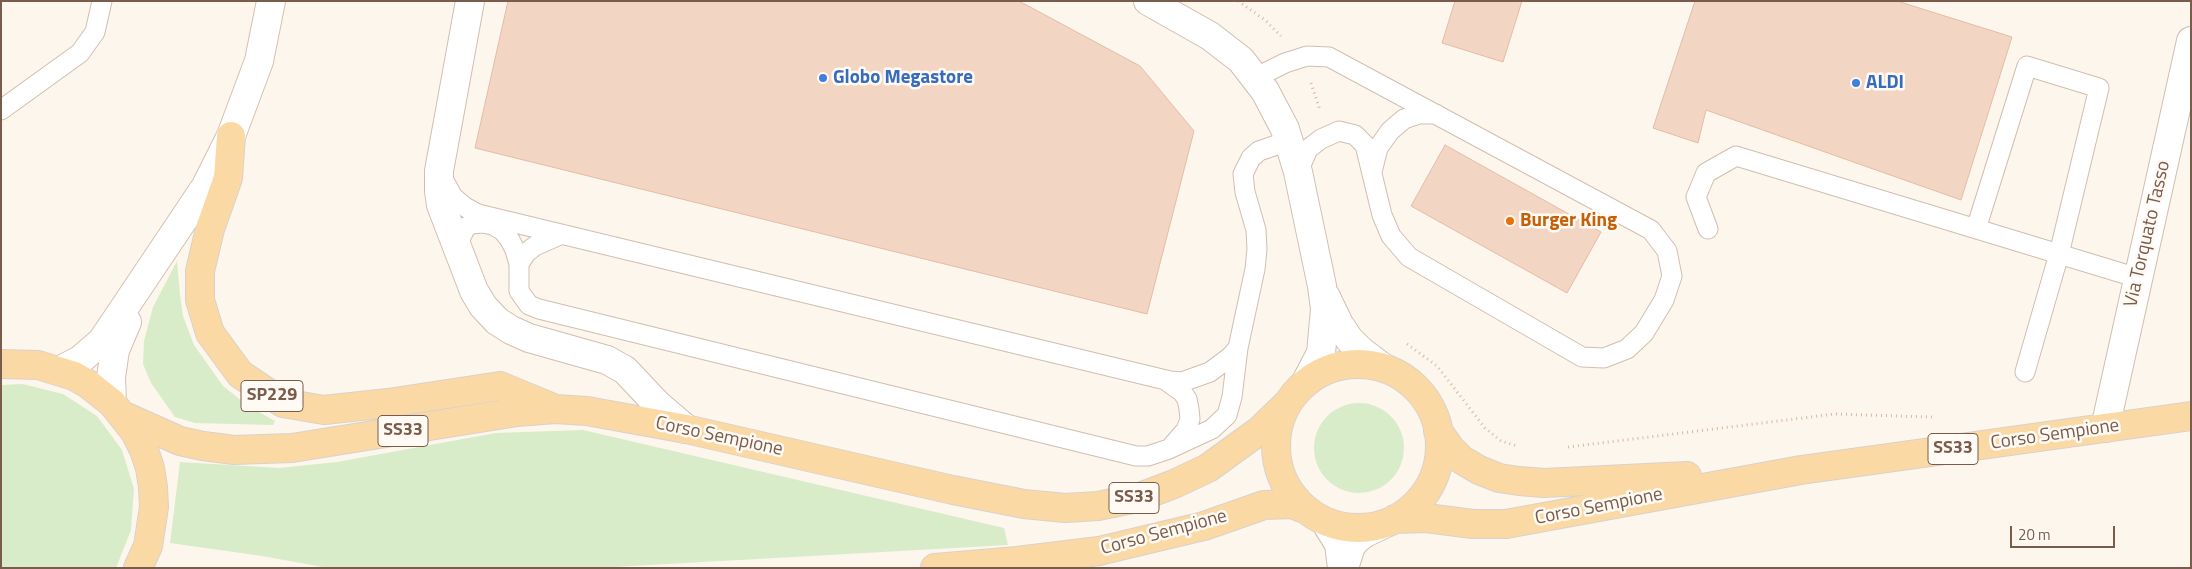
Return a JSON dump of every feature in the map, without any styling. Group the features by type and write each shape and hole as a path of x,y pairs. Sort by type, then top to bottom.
{"main road":[{"name":"SP229","path":"231,136 228,178 210,229 200,271 200,300 210,333 240,374 283,403 324,410 388,403 500,386 555,409"},
{"path":"1,364 38,365 59,370 88,384 118,410 144,450 153,487 152,526 148,546 138,568"},
{"path":"1356,364 1382,368 1406,379 1425,397 1436,421 1438,431 1440,446 1436,472 1424,496 1405,514 1388,522 1354,529 1326,523 1302,508 1284,485 1276,458 1277,430 1287,404 1306,382 1331,368 1356,364"},
{"name":"Corso Sempione","path":"118,410 180,441 234,450 292,448 517,412 555,409 587,411 686,429 953,490 1024,504 1065,508 1098,506 1137,498 1174,484 1208,468 1259,431 1287,404"},
{"name":"Corso Sempione","path":"1388,522 1426,518 1473,524 1506,524 1801,470 2191,416"},
{"name":"Corso Sempione","path":"1438,431 1450,448 1462,460 1479,470 1500,478 1519,481 1571,482 1801,470"},
{"name":"Corso Sempione","path":"935,568 1099,551 1204,526 1264,505 1292,504 1302,508"}],"street":[{"name":"SP229","path":"59,370 80,360 102,341 206,186 231,136 258,61 271,1"},
{"path":"470,1 439,171 441,205 474,291 483,306 497,320 511,330 529,338 607,360 625,370 658,405 686,429"},
{"path":"1148,1 1210,36 1241,60 1269,98 1285,128 1298,172 1322,286 1325,309 1321,353 1306,382"},
{"name":"Via Torquato Tasso","path":"2104,428 2191,41"},
{"path":"118,410 111,377 115,350 148,275"},
{"path":"1322,286 1329,306 1349,339 1382,368"},
{"path":"1343,568 1351,546 1357,539 1388,522"},
{"path":"1326,523 1339,544 1343,568"}],"lane":[{"path":"1,110 80,53 95,32 102,1"},
{"path":"1255,78 1285,63 1307,56 1330,57 1651,230 1667,250 1672,276 1664,300 1644,333 1627,349 1604,358 1582,357 1409,257 1391,236 1385,222 1365,146 1355,135 1339,131 1321,139 1308,149 1298,172"},
{"path":"1976,229 2026,66 2099,88 2059,254 2025,372"},
{"path":"1372,173 1378,148 1390,130 1404,119 1419,114 1436,114"},
{"path":"459,253 459,241 466,227 482,223 493,226 503,231 510,240 519,264 519,291 529,305 540,309 1136,456 1148,456 1169,450 1212,428 1227,415 1232,397 1238,348 1255,269 1257,249 1256,230 1245,192 1243,174 1251,158 1259,151 1288,141"},
{"path":"1708,229 1696,197 1706,173 1736,156 2138,278"},
{"path":"439,171 453,197 465,207 478,214 1164,379 1182,382 1195,378 1222,364 1238,348"},
{"path":"519,264 526,253 535,246 556,235 562,234"},
{"path":"1164,379 1175,385 1187,399 1190,419 1180,439 1169,450"}],"green space":[{"path":"177,261 183,316 194,345 223,386 248,406 275,421 273,425 195,423 175,417 151,383 143,364 144,341 153,307"},
{"path":"23,384 63,394 97,416 122,450 134,489 131,530 116,568 1,568 1,385"},
{"path":"1359,403 1376,407 1391,416 1400,431 1404,448 1400,465 1391,480 1376,489 1359,493 1342,489 1327,480 1318,465 1314,448 1318,431 1327,416 1342,407"},
{"path":"583,430 1004,528 1008,545 596,568 328,568 262,556 170,543 180,462 279,468 337,462 496,433"}],"building":[{"path":"508,1 1019,1 1140,66 1194,131 1147,314 475,148"},
{"path":"1455,1 1522,1 1503,62 1442,43"},
{"path":"1695,1 1897,1 2012,37 1961,200 1706,110 1698,143 1653,128"},
{"path":"1445,145 1601,232 1567,293 1411,206"}],"place":[{"name":"Globo Megastore","path":"823,78"},
{"name":"ALDI","path":"1856,83"},
{"name":"Burger King","path":"1510,221"}]}
